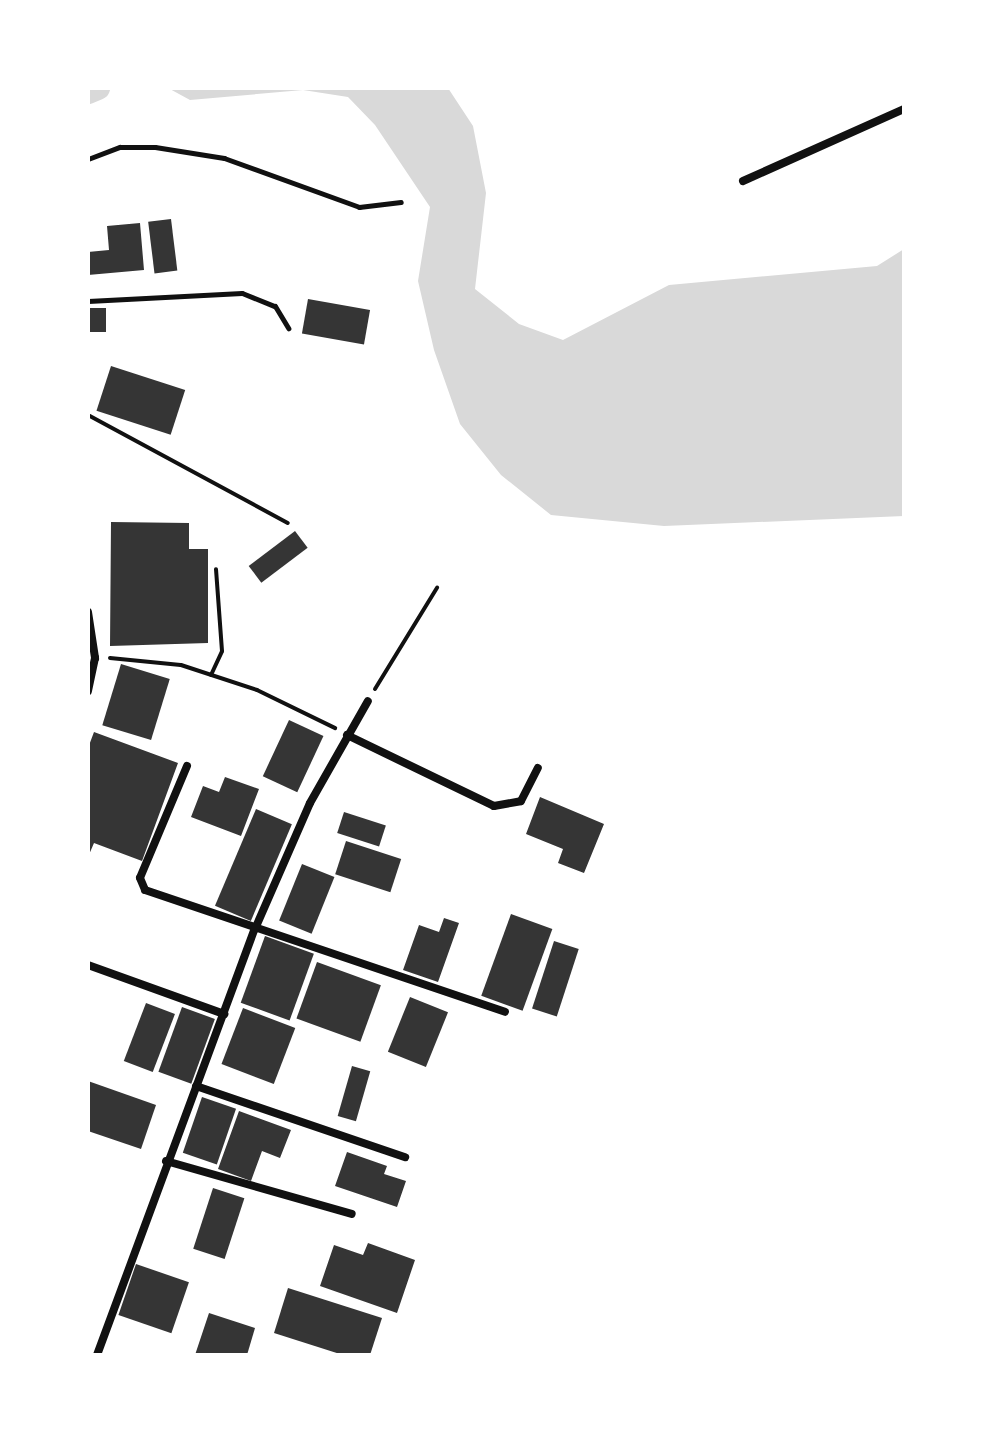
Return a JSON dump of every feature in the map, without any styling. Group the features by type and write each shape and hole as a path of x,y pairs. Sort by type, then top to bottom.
{"street":[{"path":"743,181 904,109"},
{"path":"88,612 95,658 89,685"},
{"path":"97,1355 166,1161 255,929 347,735 368,701"},
{"path":"347,735 494,806 521,801 538,768"},
{"path":"187,766 141,884 152,893 505,1012"},
{"path":"88,965 224,1014"},
{"path":"196,1086 405,1157"},
{"path":"166,1161 352,1214"}],"lane":[{"path":"88,159 120,147 155,147 224,158 359,207 401,202"},
{"path":"88,301 242,293 275,306 288,328"}],"path":[{"path":"88,415 288,523"},
{"path":"211,675 222,651 216,569"},
{"path":"368,701 437,588"},
{"path":"95,658 144,658 211,675 257,690 347,735"}],"shaded area":[{"path":"168,88 448,88 473,126 486,193 475,289 519,324 563,340 669,285 877,266 904,249 904,516 664,526 551,515 501,475 460,424 434,350 418,281 430,207 375,125 348,97 303,90 190,100"}],"building":[{"path":"171,219 177,271 155,273 148,222"},
{"path":"140,223 144,270 88,275 88,252 109,250 107,226"},
{"path":"308,299 370,310 364,344 302,333"},
{"path":"88,308 106,308 106,332 88,332"},
{"path":"111,366 185,390 171,435 96,411"},
{"path":"111,522 189,523 189,549 208,549 208,643 110,646"},
{"path":"295,531 308,548 261,583 249,566"},
{"path":"121,664 170,679 151,740 102,725"},
{"path":"289,720 323,736 297,792 263,776"},
{"path":"94,732 178,763 142,861 94,843 88,857 88,748"},
{"path":"225,777 259,789 241,836 191,817 203,786 219,792"},
{"path":"540,797 604,824 584,873 558,863 563,849 526,834"},
{"path":"256,809 292,824 251,921 215,906"},
{"path":"344,812 386,826 379,847 337,833"},
{"path":"346,841 401,859 390,892 335,874"},
{"path":"302,864 334,877 312,934 279,921"},
{"path":"511,914 552,929 523,1011 481,996"},
{"path":"444,918 459,923 438,982 403,970 419,925 439,932"},
{"path":"265,936 314,954 290,1021 241,1003"},
{"path":"554,941 579,949 557,1017 532,1009"},
{"path":"317,962 381,985 360,1042 296,1018"},
{"path":"410,997 448,1012 426,1067 388,1052"},
{"path":"146,1003 175,1014 153,1072 124,1061"},
{"path":"182,1007 215,1019 191,1084 158,1072"},
{"path":"243,1008 295,1028 274,1084 221,1064"},
{"path":"352,1066 370,1071 356,1121 338,1116"},
{"path":"88,1081 156,1105 141,1149 88,1131"},
{"path":"202,1097 236,1109 217,1165 183,1153"},
{"path":"239,1111 291,1130 280,1158 262,1151 251,1181 218,1169"},
{"path":"347,1152 387,1166 384,1174 406,1181 397,1207 335,1186"},
{"path":"213,1188 244,1198 225,1259 193,1249"},
{"path":"368,1243 415,1260 397,1313 320,1286 334,1245 363,1255"},
{"path":"136,1264 189,1282 171,1333 118,1315"},
{"path":"288,1288 382,1318 370,1355 343,1355 274,1333"},
{"path":"209,1313 255,1328 247,1355 195,1355"}],"waterway":[{"path":"88,92 98,88"}]}
